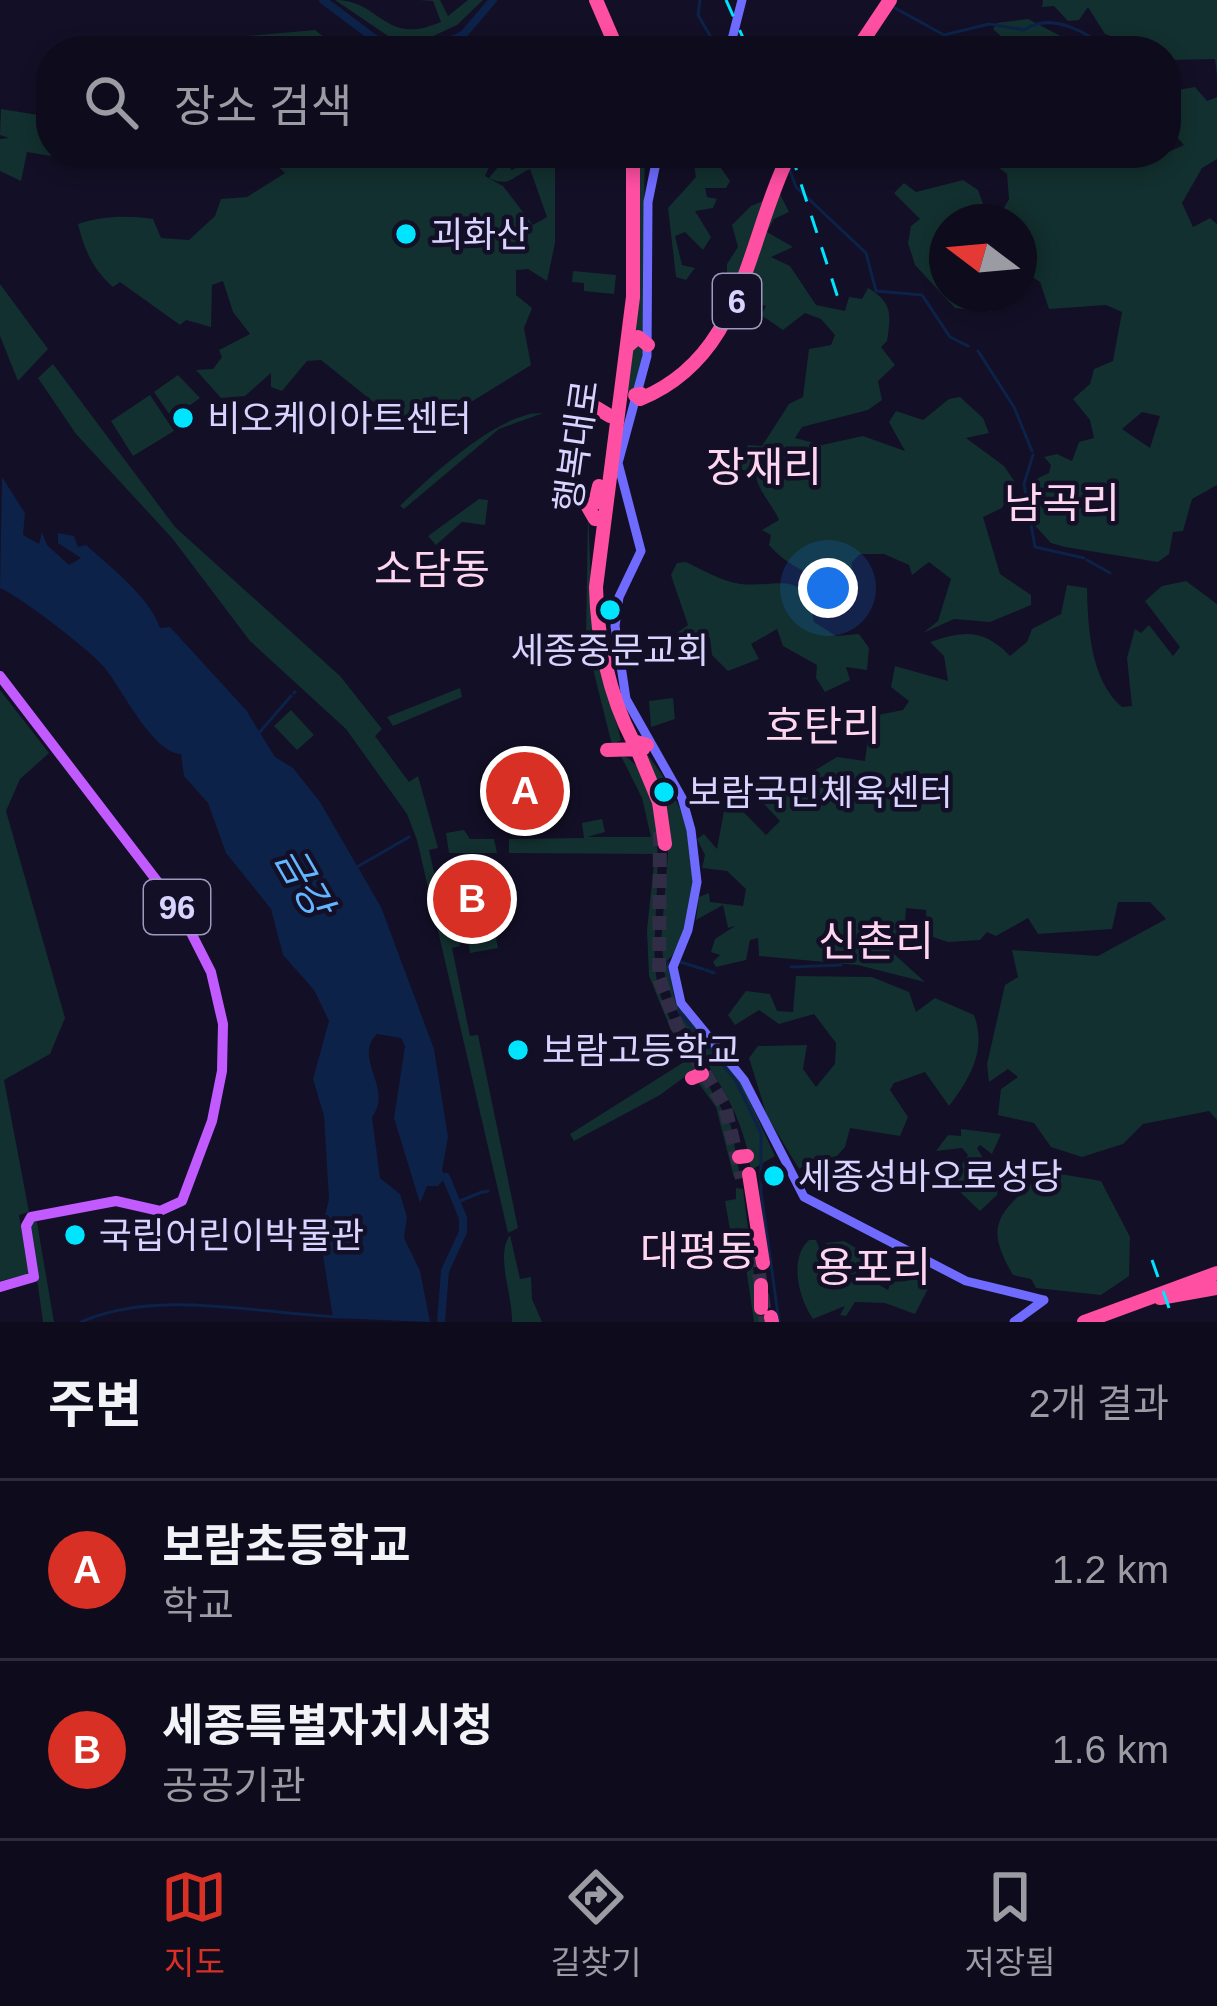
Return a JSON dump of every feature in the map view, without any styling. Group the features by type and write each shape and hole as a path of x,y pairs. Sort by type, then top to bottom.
{"highway":[{"path":"598,0 615,36"},
{"path":"863,36 885,4"},
{"name":"행복대로","path":"631,168 631,275 621,394 595,547 597,632 664,844"},
{"name":"6","path":"621,394 682,376 720,335 780,168"},
{"path":"621,394 634,338 648,345"},
{"name":"행복대로","path":"599,519 599,486 621,394"},
{"path":"595,547 610,440"},
{"path":"746,1176 759,1263 763,1225 751,1199"},
{"path":"1099,1322 1217,1263"},
{"path":"1149,1293 1217,1278"},
{"path":"1082,1316 1217,1278"},
{"path":"762,1285 769,1313"}],"main road":[{"path":"733,36 742,0"},
{"path":"655,168 648,202 648,345 618,463 640,555 621,590 615,623 634,743 664,768 685,804 697,872 688,930 673,963 681,1003 744,1080 804,1197 966,1281 1044,1300 1014,1322"},
{"name":"96","path":"0,678 167,898 204,959 220,1024 220,1071 187,1188 168,1208 117,1199 29,1214 23,1226 30,1278 0,1286"}],"green space":[{"path":"335,0 351,2 407,29 441,22 433,1 419,0 440,0 448,16 468,0 483,0 457,25 433,36 388,36"},
{"path":"1043,0 1217,0 1217,75 1215,59 1181,60 1181,36 1110,36 1088,7 1079,20 1068,21 1054,6 1042,7"},
{"path":"1028,19 1061,36 1001,36 993,29 997,23"},
{"path":"315,30 323,36 247,36"},
{"path":"1195,87 1207,101 1217,97 1217,159 1202,168 1182,203 1193,227 1210,218 1217,224 1217,485 1192,499 1183,531 1173,532 1169,554 1158,562 1051,543 1028,518 1030,482 1049,473 1051,465 1044,457 1057,454 1072,461 1079,442 1094,438 1090,420 1073,399 1090,384 1094,369 1113,361 1122,312 1106,305 1049,309 1037,280 1037,204 1006,204 1007,174 999,168 1181,168 1181,89","holes":["1142,412 1160,416 1150,448 1122,429"]},
{"path":"1,109 36,115 36,154 27,152 21,181 0,171 0,139 9,138 0,135"},
{"path":"280,168 489,168 485,176 503,186 533,225 547,217 530,169 506,181 489,178 497,168 555,168 555,243 547,281 528,269 516,270 516,295 532,308 524,328 531,365 471,402 442,401 401,424 321,360 307,361 282,391 271,387 271,373 245,396 221,398 196,370 213,369 222,357 219,350 250,334 233,312 223,281 212,285 211,327 186,320 180,325 120,282 113,287 90,258 78,224 115,217 153,219 161,238 189,240 215,216 221,199 247,197 285,173"},
{"path":"640,168 645,168 645,330 638,389 627,392 634,337"},
{"path":"695,168 721,168 730,181 726,188 705,188 707,197 717,199 713,208 695,211 711,237 703,250 685,232 675,236 682,265 695,268 686,280 676,277 668,208 696,177"},
{"path":"963,180 978,190 983,204 929,204 929,280 915,265 908,243 911,226 920,219 894,193 904,183 916,192"},
{"path":"780,194 789,212 774,219 767,232 793,247 771,257 790,266 816,305 845,311 849,297 862,299 868,288 876,293 889,316 887,341 881,347 895,365 878,381 882,400 868,410 802,427 795,438 822,445 863,436 905,451 889,422 896,411 923,420 949,399 960,397 983,418 989,433 966,438 1004,466 1015,482 1002,508 983,517 1000,574 1031,595 1031,605 990,622 954,619 923,633 938,621 951,579 929,562 912,575 909,565 884,554 860,554 852,562 851,583 839,582 796,567 769,545 771,535 762,530 779,520 756,473 735,468 748,445 762,446 789,404 803,397 809,349 831,345 835,335 821,319 805,313 783,330 761,315 766,306 745,300 746,284 727,277 727,264 738,247 732,225 751,206"},
{"path":"573,271 616,275 614,294 584,291 584,283 572,282"},
{"path":"0,284 48,349 18,381 0,336"},
{"path":"53,364 175,527 340,676 382,729 375,736 409,782 418,776 438,848 429,850 439,894 449,892 460,946 452,948 470,1036 478,1035 518,1228 508,1233 417,840 407,814 346,729 250,641 172,538 76,434 38,378"},
{"path":"178,375 200,398 172,418 154,392"},
{"path":"150,395 174,431 133,456 111,421"},
{"path":"543,413 499,429 404,509 400,506 488,433 526,415"},
{"path":"479,499 488,500 485,525 462,522 436,545 428,536"},
{"path":"588,509 593,636 621,740 612,745 588,649 537,667 534,659 586,638"},
{"path":"686,562 734,583 797,587 810,605 814,622 836,636 859,634 869,648 867,670 846,667 850,680 825,692 816,678 817,665 783,646 777,629 751,644 759,659 728,671 712,655 710,637 681,649 677,633 688,625 671,575 677,563"},
{"path":"1186,581 1217,604 1217,1120 1209,1111 1143,1124 1123,1144 1082,1157 1051,1147 1034,1123 998,1115 1001,1089 1018,1077 1008,1069 989,1082 987,1064 1005,985 1018,977 1012,950 1098,956 1166,919 1150,902 1118,902 1112,929 1038,934 1028,918 996,936 987,932 980,940 948,942 927,935 926,910 906,908 904,939 884,945 925,982 858,965 759,956 758,938 750,940 746,960 716,967 713,962 720,955 711,952 715,939 735,926 728,928 723,905 696,920 699,897 709,893 710,902 743,906 746,889 727,871 702,868 705,855 697,839 704,834 717,849 727,795 766,835 780,821 752,791 761,775 799,795 802,778 837,757 865,761 869,731 858,719 903,710 909,701 891,687 895,666 948,681 944,656 930,642 963,634 991,640 1010,656 1027,642 1032,629 1061,614 1067,585 1087,588 1097,668 1111,696 1122,707 1132,706 1127,658 1135,629 1141,633 1149,625 1173,656 1180,647 1145,601 1162,586"},
{"path":"460,688 462,697 393,726 387,717"},
{"path":"0,690 49,753 20,779 6,811 65,1018 50,1054 4,1080 29,1212 19,1215 29,1274 0,1281"},
{"path":"673,698 675,719 651,727 649,701"},
{"path":"291,710 314,735 297,750 274,726"},
{"path":"646,753 672,791 692,854 686,923 675,951 664,963 661,942 668,853"},
{"path":"620,754 638,768 650,792 658,855 656,975 667,1012 698,1067 660,1095 574,1141 570,1134 684,1062 649,976 647,930 655,854 509,853 509,839 584,838 582,823 602,819 605,832 587,837 651,837 642,798"},
{"path":"464,830 470,839 494,839 497,853 449,853 446,833"},
{"path":"480,920 494,928 498,948 470,953 467,935"},
{"path":"670,964 684,1015 738,1076 775,1156 751,1170 735,1113 671,994 663,966"},
{"path":"796,976 872,977 909,992 916,1012 935,998 974,1015 979,1040 974,1063 949,1106 925,1072 894,1083 890,1090 908,1117 900,1136 850,1128 845,1147 826,1168 815,1158 799,1169 767,1116 749,1058 758,1046 807,1045 803,1069 816,1087 835,1064 836,1043 814,1014 779,1024 759,1010 735,1025 728,1015 746,991 770,994 777,1011 793,1012"},
{"path":"705,1079 731,1126 739,1171 734,1178 716,1107 697,1081"},
{"path":"961,1129 1001,1134 992,1154 980,1145 977,1148 986,1163 985,1175 1000,1178 997,1195 980,1211 961,1193 952,1163 961,1166 968,1155 962,1148 936,1151 948,1135 961,1136"},
{"path":"1038,1159 1055,1173 1101,1181 1130,1237 1129,1276 1101,1295 1036,1288 1031,1279 1013,1275 1005,1259 999,1246 999,1224 1033,1182 1046,1184 1034,1168"},
{"path":"736,1188 743,1189 760,1322 754,1322 744,1254 732,1256 728,1237 739,1234 742,1241 740,1228 730,1230 725,1201 736,1199"},
{"path":"36,1217 54,1322 43,1322 29,1222"},
{"path":"510,1235 520,1279 531,1277 532,1299 542,1322 512,1322 504,1265"},
{"path":"809,1240 816,1240 826,1266 848,1280 853,1275 839,1267 826,1243 844,1241 871,1257 878,1284 888,1290 891,1282 907,1281 909,1275 929,1287 915,1314 885,1303 855,1302 846,1316 840,1315 845,1306 813,1319 798,1278 799,1257"}],"water":[{"name":"금강","path":"2,477 25,513 23,535 39,544 42,532 47,545 69,565 81,558 58,543 58,533 74,536 78,547 86,545 139,595 160,628 170,627 246,710 275,757 293,768 320,802 381,907 434,1049 448,1137 442,1170 446,1177 438,1186 427,1186 420,1203 394,1118 405,1046 401,1038 377,1034 369,1053 379,1095 372,1117 380,1178 400,1194 407,1217 404,1238 420,1271 430,1322 333,1318 320,1236 329,1199 324,1116 313,1079 329,1021 314,990 283,955 271,909 226,853 208,803 184,776 181,754 170,751 148,731 96,658 0,588"}],"waterway":[{"path":"323,0 371,36"},
{"path":"461,36 493,0"},
{"path":"700,0 698,15 710,36"},
{"path":"895,8 944,35 989,24 1024,30 1046,23 1089,36"},
{"path":"789,168 796,187 866,253 876,291 922,295 950,337 968,346"},
{"path":"978,351 1014,407 1032,451"},
{"path":"1033,455 1024,484 1035,547 1084,558"},
{"path":"1087,560 1110,573"},
{"path":"259,733 291,696"},
{"path":"404,840 409,837"},
{"path":"357,867 402,841"},
{"path":"677,961 703,969"},
{"path":"668,963 679,1012 736,1081 761,1133 761,1192 779,1322"},
{"path":"791,967 841,965"},
{"path":"706,970 714,973"},
{"path":"441,1322 445,1271 463,1232 463,1218 446,1177"},
{"path":"484,1192 488,1191"},
{"path":"455,1203 482,1192"},
{"path":"81,1322 142,1306 175,1305 339,1317"}],"tunnel":[{"path":"660,832 659,978 677,1026 725,1107 742,1178"},
{"path":"756,1253 766,1322"}],"railway":[{"path":"726,0 742,36"},
{"path":"796,168 838,298"},
{"path":"1152,1260 1174,1322"}],"place":[{"name":"괴화산","path":"406,234"},
{"name":"비오케이아트센터","path":"183,418"},
{"name":"세종중문교회","path":"610,610"},
{"name":"보람초등학교","path":"525,791"},
{"name":"보람국민체육센터","path":"664,792"},
{"name":"세종특별자치시청","path":"472,899"},
{"name":"보람고등학교","path":"518,1050"},
{"name":"세종성바오로성당","path":"774,1176"},
{"name":"국립어린이박물관","path":"75,1235"}],"district":[{"name":"장재리","path":"764,467"},
{"name":"남곡리","path":"1062,503"},
{"name":"소담동","path":"432,569"},
{"name":"호탄리","path":"823,726"},
{"name":"신촌리","path":"876,941"},
{"name":"대평동","path":"698,1251"},
{"name":"용포리","path":"873,1267"}]}
